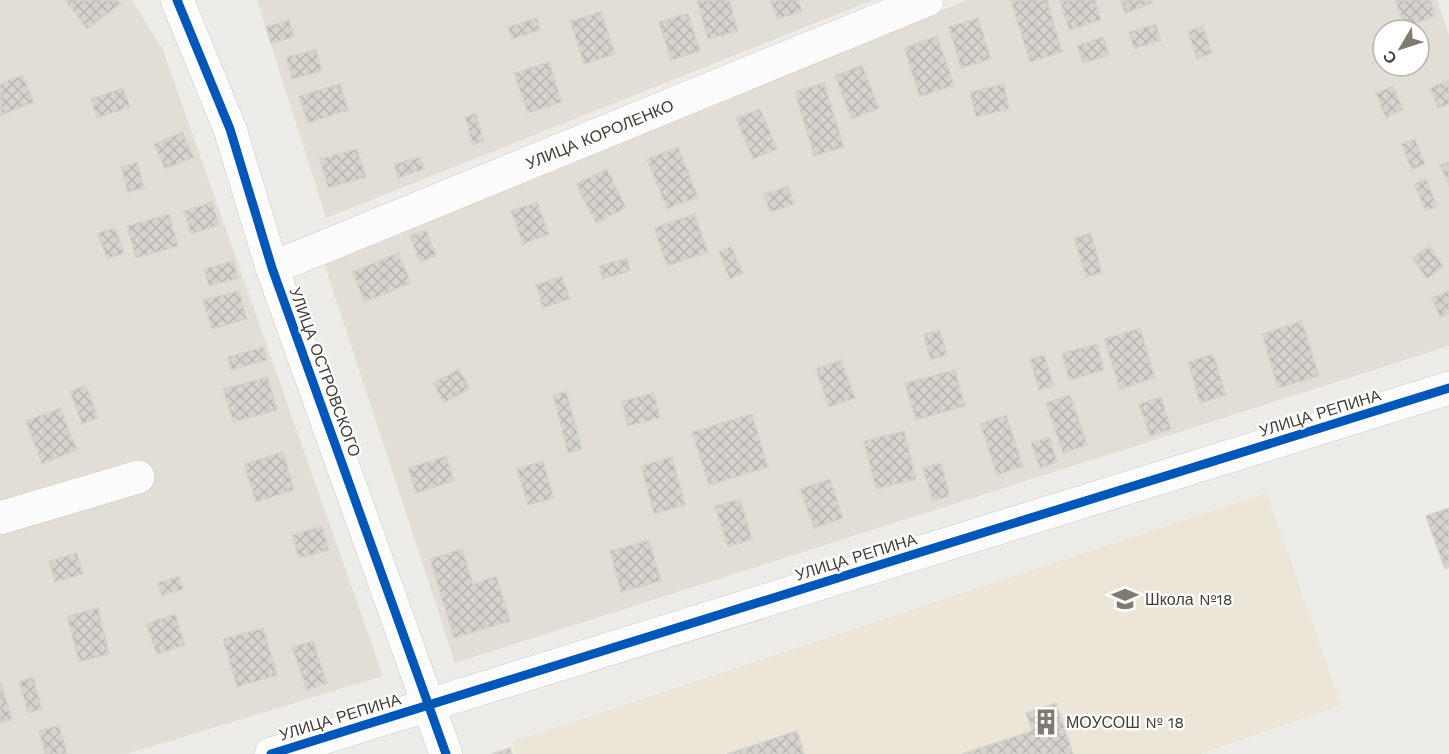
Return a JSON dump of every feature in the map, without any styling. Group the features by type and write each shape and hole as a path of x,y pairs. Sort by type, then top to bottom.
{"street":[{"name":"УЛИЦА ОСТРОВСКОГО","path":"177,0 231,129 272,268 446,754"},
{"name":"УЛИЦА КОРОЛЕНКО","path":"272,268 927,0"},
{"name":"УЛИЦА РЕПИНА","path":"271,754 1449,388"},
{"path":"0,518 138,477"}],"shaded area":[{"path":"0,0 132,0 163,50 383,676 127,754 0,754"},
{"path":"257,0 873,0 326,218"},
{"path":"967,0 1437,0 1449,35 1449,346 455,663 324,263"},
{"name":"Школа №18","path":"1267,493 1341,705 1200,754 515,754 511,742"}],"building":[{"path":"65,0 117,0 120,4 87,29"},
{"path":"697,0 729,0 738,31 708,39"},
{"path":"770,0 798,0 802,11 778,19"},
{"path":"1047,0 1062,52 1030,62 1011,1"},
{"path":"1060,0 1095,0 1101,20 1069,30"},
{"path":"1120,0 1151,0 1152,3 1125,13"},
{"path":"1395,0 1430,0 1436,15 1428,18 1402,18"},
{"path":"601,12 615,54 584,64 570,21"},
{"path":"688,13 700,51 671,60 659,22"},
{"path":"537,18 540,30 512,39 508,27"},
{"path":"978,18 991,59 961,68 949,27"},
{"path":"289,20 294,37 271,43 266,27"},
{"path":"1156,24 1161,40 1134,49 1129,32"},
{"path":"1203,26 1212,53 1197,59 1188,31"},
{"path":"937,36 954,85 920,97 904,48"},
{"path":"1103,37 1109,55 1083,63 1077,46"},
{"path":"316,50 322,71 292,79 286,57"},
{"path":"549,62 562,102 528,113 514,73"},
{"path":"862,65 879,108 852,119 835,76"},
{"path":"22,75 34,102 1,115 0,84"},
{"path":"1449,80 1449,104 1438,108 1430,88"},
{"path":"824,83 844,147 814,156 795,92"},
{"path":"340,84 348,110 308,123 299,96"},
{"path":"1004,84 1009,109 976,117 970,92"},
{"path":"1393,86 1403,110 1386,118 1376,93"},
{"path":"123,88 130,107 97,118 91,99"},
{"path":"760,109 777,149 753,159 736,118"},
{"path":"476,114 484,141 473,145 465,117"},
{"path":"182,132 194,157 165,169 154,144"},
{"path":"1415,139 1425,164 1412,170 1401,144"},
{"path":"678,147 698,197 667,209 647,159"},
{"path":"357,149 366,177 328,188 320,159"},
{"path":"420,157 424,169 398,178 394,164"},
{"path":"137,162 144,188 128,192 121,167"},
{"path":"1449,162 1449,186 1440,165"},
{"path":"607,169 626,208 596,223 576,184"},
{"path":"1426,179 1437,206 1426,211 1414,184"},
{"path":"788,186 794,204 770,212 764,194"},
{"path":"212,202 219,225 191,234 184,211"},
{"path":"537,202 549,234 523,244 511,211"},
{"path":"169,214 178,246 136,258 127,226"},
{"path":"694,214 708,252 667,266 654,228"},
{"path":"115,228 124,253 107,259 98,233"},
{"path":"426,230 436,256 420,262 410,236"},
{"path":"1091,233 1102,273 1086,277 1074,238"},
{"path":"731,246 743,273 730,279 719,252"},
{"path":"1429,246 1443,266 1427,279 1412,258"},
{"path":"398,253 411,283 365,302 352,272"},
{"path":"627,258 630,271 603,279 599,266"},
{"path":"233,261 238,278 209,286 204,269"},
{"path":"562,276 570,299 543,308 536,285"},
{"path":"239,291 247,319 212,329 203,300"},
{"path":"1449,291 1449,313 1440,317 1432,298"},
{"path":"1302,321 1319,376 1278,388 1262,334"},
{"path":"1140,328 1155,378 1120,389 1104,339"},
{"path":"940,330 947,355 930,360 924,334"},
{"path":"1097,344 1104,370 1069,380 1062,353"},
{"path":"263,347 267,360 231,370 228,357"},
{"path":"1213,354 1226,395 1200,403 1188,362"},
{"path":"1044,355 1054,386 1039,390 1030,359"},
{"path":"841,360 855,398 829,407 816,369"},
{"path":"459,369 470,388 444,403 433,383"},
{"path":"955,370 965,406 916,420 905,383"},
{"path":"268,377 277,410 233,422 223,389"},
{"path":"86,385 98,418 82,424 70,391"},
{"path":"566,391 582,449 568,453 553,395"},
{"path":"654,393 660,418 628,426 622,401"},
{"path":"1070,395 1087,445 1063,453 1046,403"},
{"path":"1161,397 1171,429 1150,436 1139,404"},
{"path":"60,408 77,450 42,464 26,421"},
{"path":"752,414 768,467 709,485 692,432"},
{"path":"1006,415 1023,466 997,475 980,424"},
{"path":"904,431 916,479 876,489 864,441"},
{"path":"1049,437 1057,462 1040,468 1031,443"},
{"path":"283,452 294,490 256,502 244,464"},
{"path":"446,456 454,481 416,493 408,468"},
{"path":"672,457 685,505 654,514 641,466"},
{"path":"543,461 554,498 528,505 517,469"},
{"path":"941,463 950,496 933,501 923,468"},
{"path":"830,479 843,518 814,528 800,489"},
{"path":"740,499 752,539 728,547 715,506"},
{"path":"1449,508 1449,567 1445,569 1426,516"},
{"path":"322,526 329,550 299,558 292,535"},
{"path":"649,540 661,581 621,592 610,551"},
{"path":"462,549 473,584 496,576 510,621 454,638 430,559"},
{"path":"77,553 83,574 55,582 49,561"},
{"path":"179,576 183,589 162,596 158,583"},
{"path":"98,608 109,654 79,662 67,616"},
{"path":"175,614 185,645 157,654 146,624"},
{"path":"263,628 277,675 237,687 223,639"},
{"path":"313,641 327,683 307,690 292,647"},
{"path":"33,677 42,709 28,713 19,682"},
{"path":"0,684 12,720 0,723"},
{"name":"МОУСОШ № 18","path":"1056,703 1073,754 962,754 1032,731 1026,713"},
{"path":"59,725 67,754 45,754 39,731"},
{"path":"797,731 804,754 727,754"},
{"path":"510,748 512,754 492,754"}],"cycle path":[{"path":"177,0 230,129 272,268 446,754"},
{"path":"271,754 1449,388"}],"place":[{"name":"Школа №18","path":"1125,599"},
{"name":"МОУСОШ № 18","path":"1046,722"}]}
